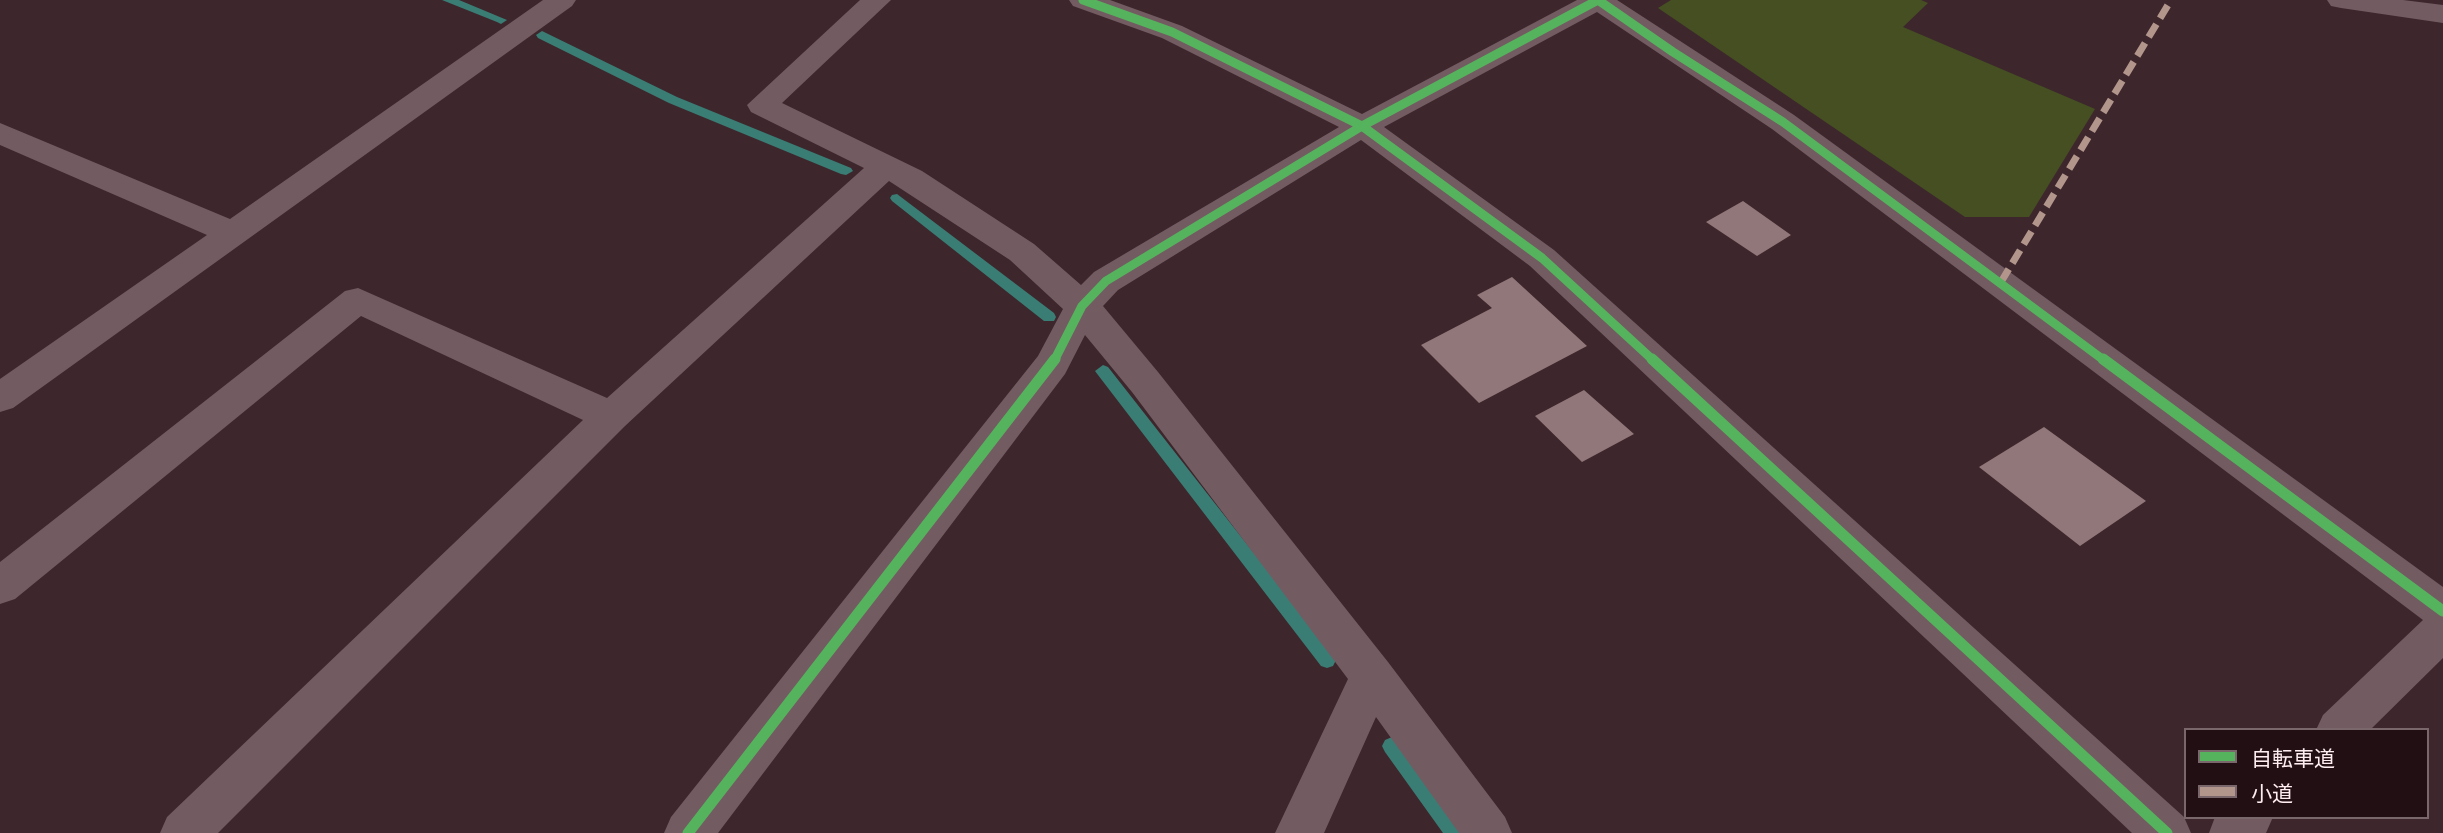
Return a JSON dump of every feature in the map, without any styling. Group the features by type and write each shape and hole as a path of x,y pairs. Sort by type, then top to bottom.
{"street":[{"path":"0,398 562,0"},
{"path":"877,0 762,105 910,178 1022,252 1082,306 1154,393 1373,676 1488,833"},
{"path":"1083,0 1172,32 1362,126 1542,258 2167,833"},
{"path":"688,833 1052,364 1082,306 1106,281 1362,126 1598,0 1673,52 1783,122 2443,611"},
{"path":"2341,0 2443,14"},
{"path":"0,133 233,233"},
{"path":"184,833 611,416 886,166"},
{"path":"0,586 358,300 611,416"},
{"path":"2341,728 2443,629"},
{"path":"1298,833 1373,676"},
{"path":"2233,833 2247,819"}],"green space":[{"path":"1671,0 1921,0 1928,3 1903,27 2095,109 2029,217 1965,217 1658,8"}],"building":[{"path":"1743,201 1791,235 1757,256 1706,222"},
{"path":"1512,277 1587,346 1479,403 1421,345 1492,308 1477,295"},
{"path":"1584,390 1634,434 1582,462 1535,416"},
{"path":"2044,427 2146,501 2080,546 1979,467"}],"waterway":[{"path":"448,0 501,20"},
{"path":"542,35 673,100 846,171"},
{"path":"897,198 1049,317"},
{"path":"1103,371 1327,660"},
{"path":"1392,746 1455,833"}],"marked path":[{"path":"2001,282 2171,0"}],"cycle path":[{"path":"1083,0 1172,32 1362,126 1542,258 2167,833"},
{"path":"688,833 1052,364 1082,306 1106,281 1362,126 1598,0 1673,52 1783,122 2443,611"}]}
